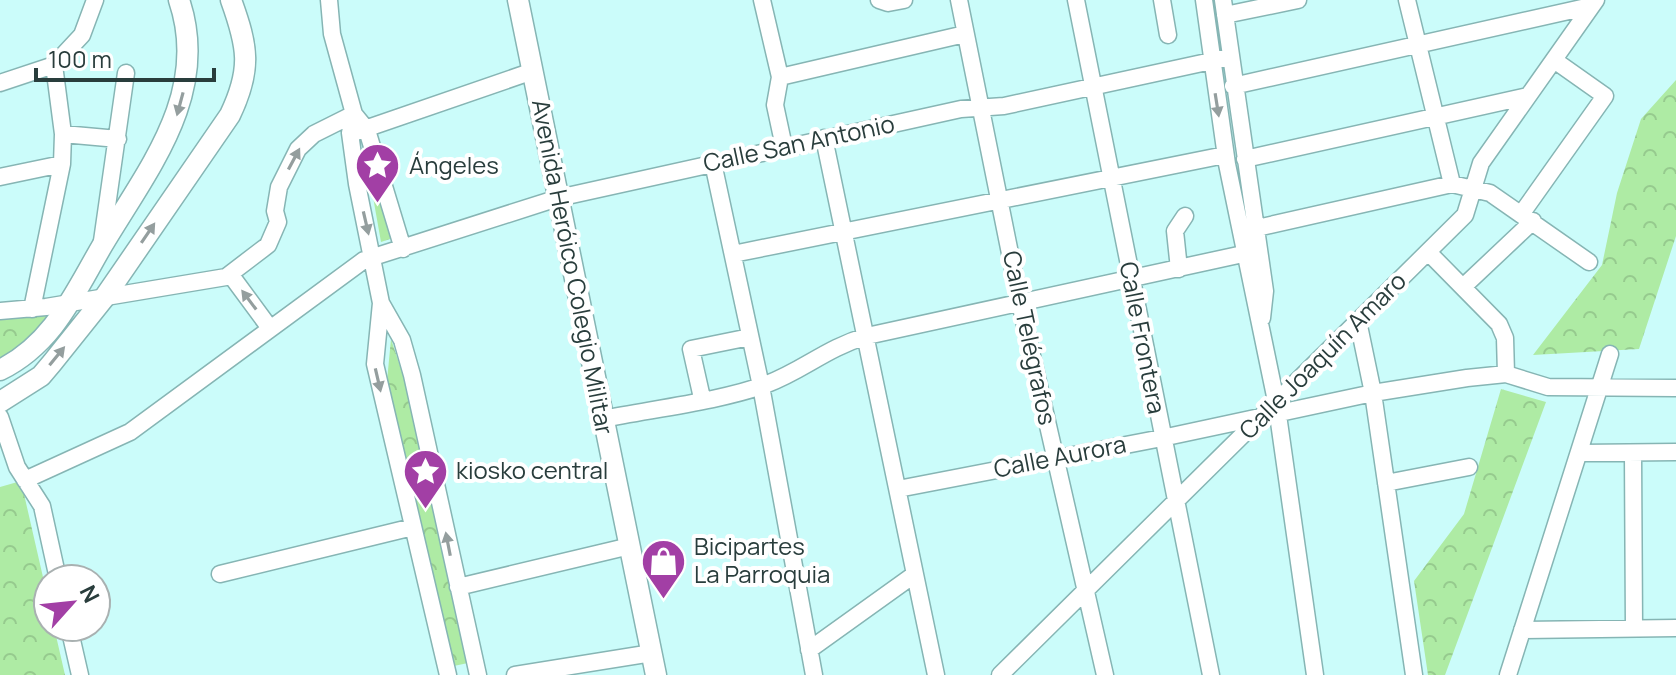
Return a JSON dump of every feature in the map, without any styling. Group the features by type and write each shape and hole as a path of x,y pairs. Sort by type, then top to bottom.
{"main road":[{"path":"0,370 31,351 72,303 102,247 149,174 176,119 184,86 187,46 179,0"},
{"path":"0,402 41,376 104,298 230,115 245,84 247,54 231,0"},
{"name":"Avenida Heróico Colegio Militar","path":"518,0 656,675"}],"street":[{"path":"0,83 54,65 82,35 95,0"},
{"path":"762,0 780,77 775,105 784,147"},
{"path":"879,0 904,0"},
{"name":"Calle Telégrafos","path":"959,0 1020,303 1105,675"},
{"name":"Calle Frontera","path":"1076,0 1211,675"},
{"path":"1162,0 1168,35"},
{"path":"1204,0 1225,155 1251,293 1262,319 1277,408 1315,675"},
{"path":"1262,319 1265,291 1224,7 1298,0"},
{"path":"1407,0 1452,184"},
{"path":"332,2 332,34 359,132 403,249"},
{"path":"1233,86 1418,47 1593,3"},
{"name":"Calle Joaquín Amaro","path":"1277,408 1358,321 1465,215 1481,163 1593,3"},
{"path":"780,77 965,34"},
{"name":"Calle San Antonio","path":"25,480 130,432 364,260 558,198 961,109 1092,89 1230,57"},
{"path":"1463,287 1528,217 1605,96 1554,60"},
{"path":"32,309 62,164 63,134 54,65"},
{"path":"359,132 533,71"},
{"path":"102,247 126,73"},
{"path":"1245,159 1528,96"},
{"path":"0,311 32,309 216,280 230,274 268,245 278,222 275,211 279,187 298,149 314,134 354,114"},
{"path":"359,132 357,184 381,303 375,364 450,675 465,668 477,675"},
{"path":"63,134 118,139"},
{"path":"824,138 936,675"},
{"path":"733,254 1225,155"},
{"path":"713,163 761,386 814,675"},
{"path":"1,174 62,164"},
{"path":"1257,228 1452,184 1490,193 1589,262"},
{"path":"1179,269 1175,231 1185,216"},
{"path":"1428,252 1499,324 1505,338 1506,374 1548,387 1601,390 1676,388"},
{"path":"603,419 761,386 788,375 839,344 867,336 1131,281 1243,254"},
{"path":"230,274 269,327"},
{"path":"381,303 402,340 412,375 477,675"},
{"path":"1358,321 1373,393 1414,675"},
{"path":"702,398 691,349 750,337"},
{"path":"1508,675 1610,354"},
{"name":"Calle Aurora","path":"898,489 1258,419 1277,408 1506,374"},
{"path":"0,417 25,480 42,506 54,563"},
{"name":"Calle Joaquín Amaro","path":"1000,675 1018,667 1088,591 1258,419"},
{"path":"1580,453 1676,452"},
{"path":"1633,454 1634,629"},
{"path":"1386,483 1469,467"},
{"path":"220,574 413,527"},
{"path":"458,587 630,546"},
{"path":"809,650 915,574"},
{"path":"1522,630 1676,628"},
{"path":"73,643 80,675"},
{"path":"515,675 652,653"}],"green space":[{"path":"1676,80 1676,236 1639,349 1533,355 1602,265 1617,193 1641,119"},
{"path":"365,152 393,238 381,242"},
{"path":"55,311 20,352 0,363 0,317"},
{"path":"391,339 404,378 468,663 449,667 387,381"},
{"path":"1501,389 1546,402 1445,675 1428,675 1414,581 1464,514"},
{"path":"21,481 40,563 32,563 32,643 58,643 65,675 0,675 0,487"}],"place":[{"name":"Ángeles","path":"378,205"},
{"name":"kiosko central","path":"425,510"},
{"name":"Bicipartes La Parroquia","path":"663,600"}]}
